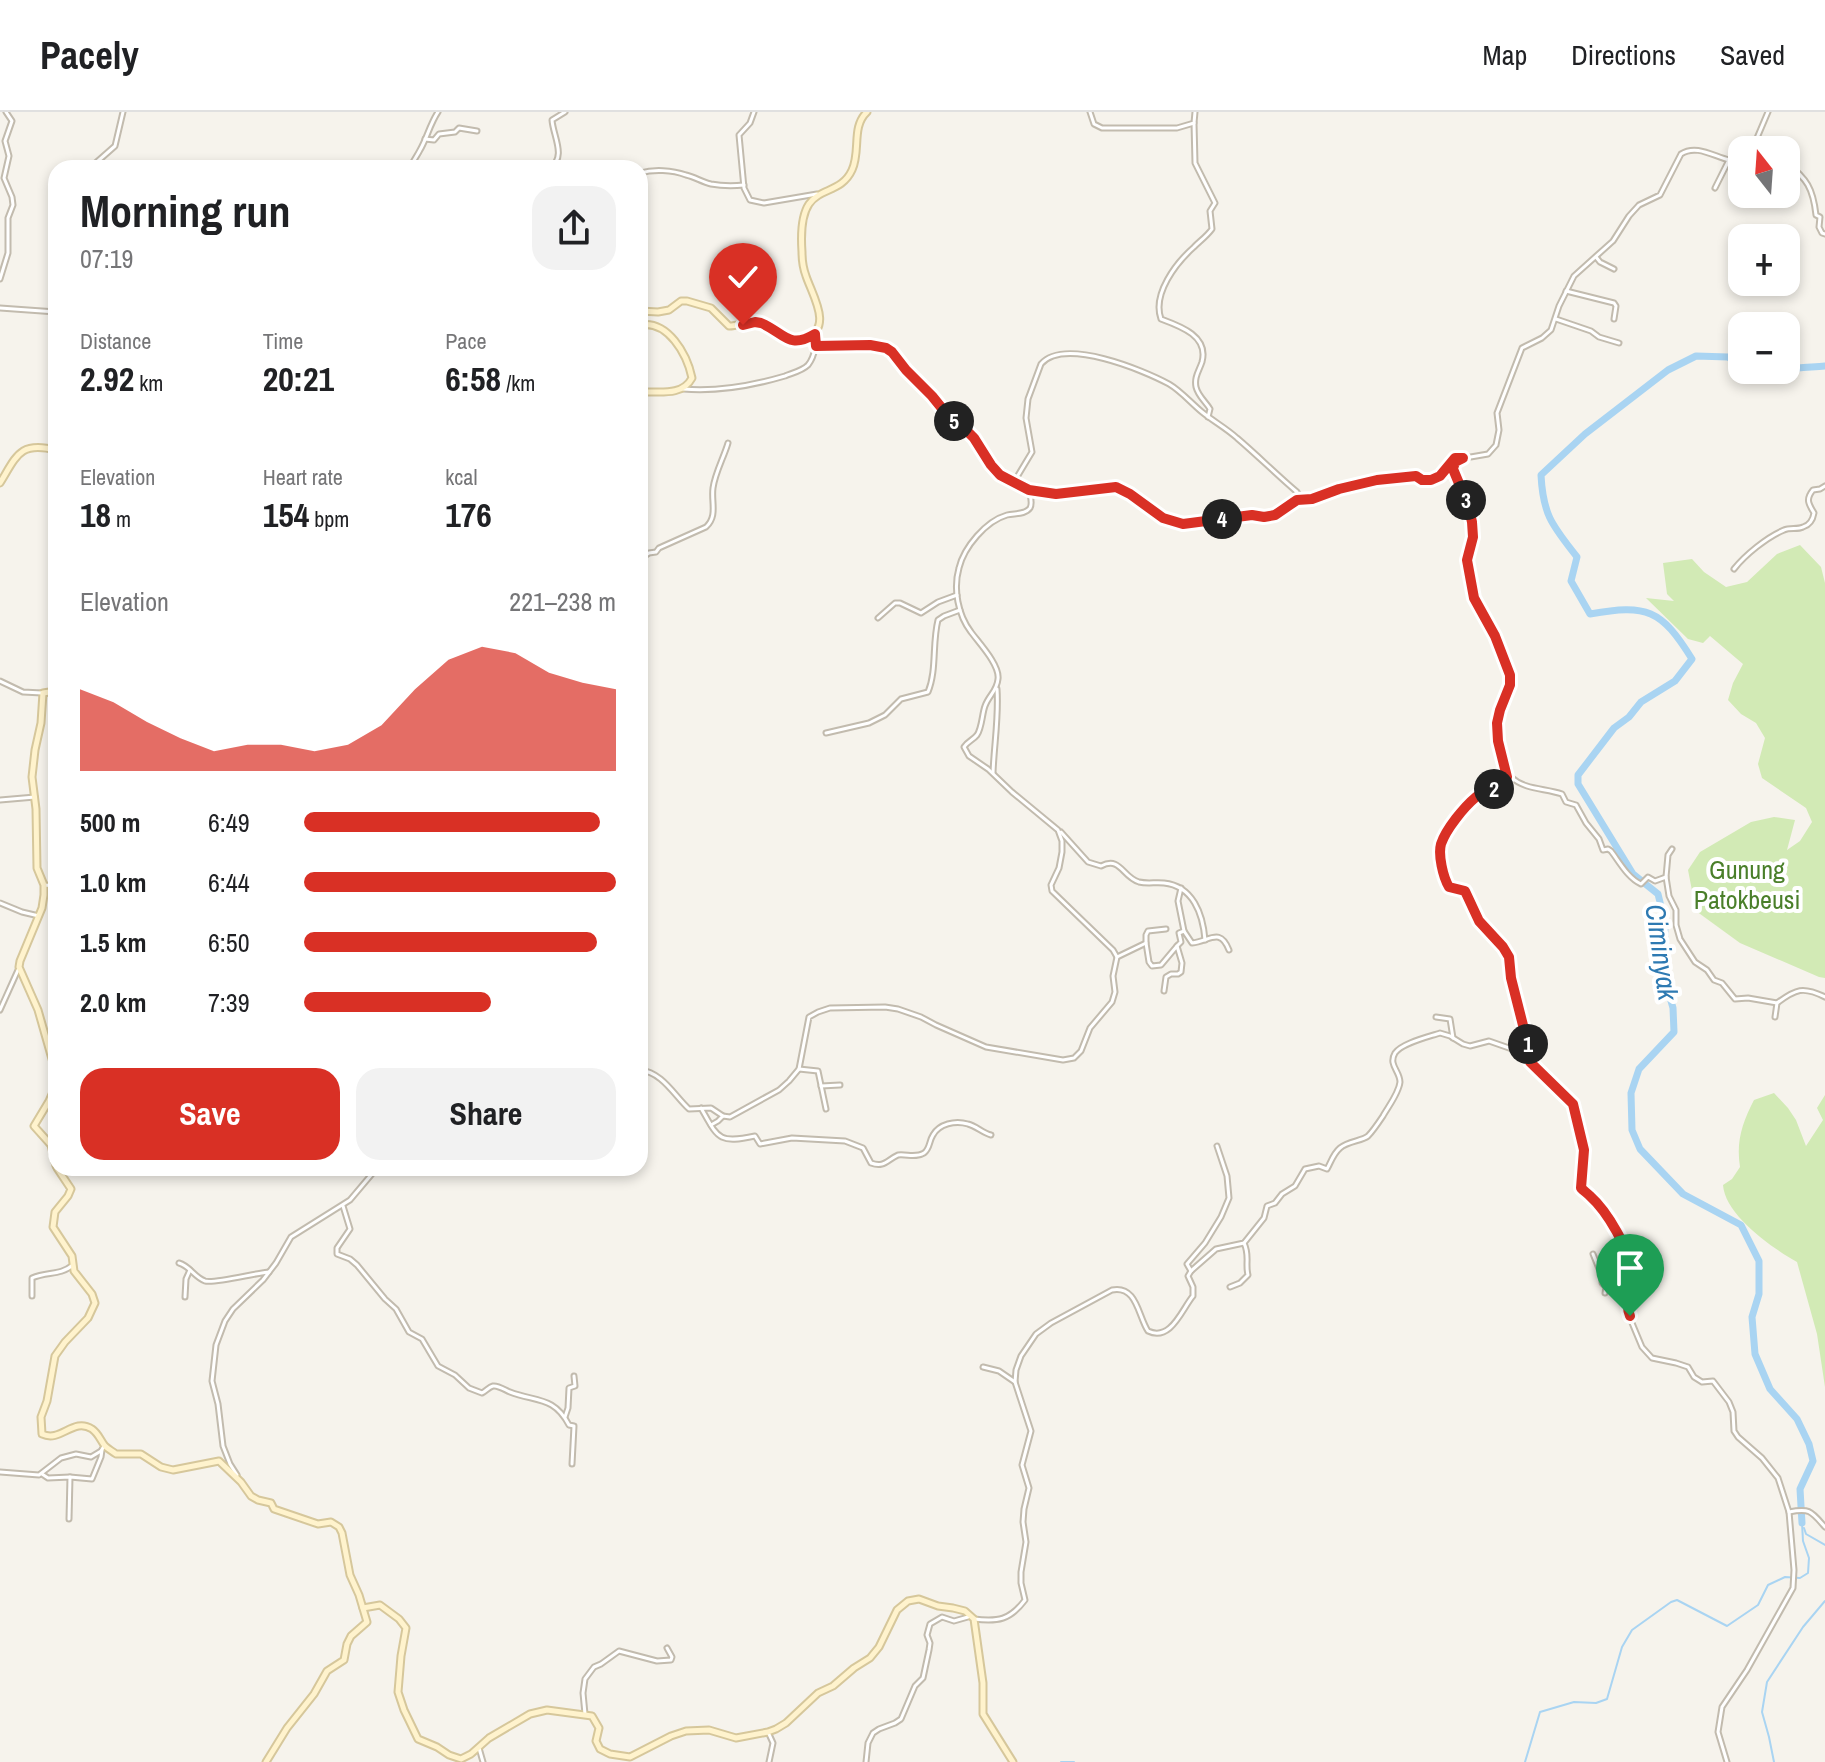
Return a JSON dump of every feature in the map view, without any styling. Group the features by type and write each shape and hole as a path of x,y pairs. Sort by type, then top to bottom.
{"street":[{"path":"0,279 8,253 8,218 13,202 4,178 9,156 5,141 12,121 6,112"},
{"path":"99,160 115,146 123,112"},
{"path":"414,160 438,112"},
{"path":"558,160 558,141 552,120 565,112"},
{"path":"754,112 753,119 739,135 744,185 750,200 773,202 824,193"},
{"path":"648,392 744,387 787,375 809,364 816,346 815,334 820,316 802,265 806,213 809,203 841,184 852,170 858,126 867,112"},
{"path":"1090,112 1096,127 1102,128 1177,128 1194,123"},
{"path":"1195,112 1195,163 1215,203 1210,211 1212,229 1170,274 1159,303 1159,313 1161,319 1186,329 1197,338 1203,356 1196,386 1210,409 1208,417"},
{"path":"1758,136 1768,112"},
{"path":"425,139 434,140 439,134 459,128 477,131"},
{"path":"816,346 870,345 892,352 949,417 974,438 997,471 1029,490 1056,494 1116,487 1163,518 1183,524 1252,515 1269,516 1284,511 1297,500 1312,499 1377,480 1416,476 1431,480 1440,476 1455,458 1473,458 1491,452 1499,430 1497,413 1522,348 1547,334 1554,326 1574,276 1613,241 1639,205 1660,195 1684,151 1695,149 1728,160"},
{"path":"1715,188 1728,162"},
{"path":"648,172 682,173 723,186 744,185"},
{"path":"1800,174 1810,187 1816,215 1820,217 1819,227 1825,234"},
{"path":"1596,257 1614,269"},
{"path":"1566,291 1614,303 1614,319"},
{"path":"648,311 669,310 681,301 687,301 711,308 729,326 759,322 795,342 815,334"},
{"path":"0,308 48,311"},
{"path":"1556,319 1619,343"},
{"path":"648,324 659,327 674,339 691,374 689,383 683,389"},
{"path":"1014,482 1032,452 1026,418 1028,395 1041,364 1053,356 1080,354 1093,355 1171,385 1234,436 1302,499"},
{"path":"648,554 711,522 713,486 728,443"},
{"path":"0,483 27,448 48,448"},
{"path":"1463,458 1455,462 1453,469 1472,522 1473,537 1467,560 1474,598 1495,636 1510,675 1510,685 1497,723 1507,781 1476,797 1442,841 1441,855 1447,885 1465,891 1479,921 1507,953 1530,1062 1573,1104 1584,1150 1581,1188 1607,1216 1626,1252 1632,1279 1627,1311 1645,1352 1652,1358 1684,1365 1702,1382 1713,1381 1716,1384 1733,1412 1734,1431 1778,1478 1790,1512 1794,1583 1747,1670 1722,1707 1718,1732 1727,1762"},
{"path":"1734,569 1750,552 1779,532 1802,527 1812,520 1814,513 1808,497 1813,490 1825,486"},
{"path":"993,773 999,673 960,610 958,568 967,549 984,530 1001,518 1028,510 1031,502 1029,490"},
{"path":"878,618 895,603 921,613 957,595"},
{"path":"826,733 869,723 885,715 901,699 928,692 938,620 960,610"},
{"path":"0,681 23,692 48,692"},
{"path":"997,689 986,702 979,732 964,747 969,756 1068,838 1088,862 1101,866 1113,863 1138,882 1165,883 1189,894 1198,906 1205,940"},
{"path":"0,1010 43,902 44,885 37,868 32,771 43,693"},
{"path":"1507,777 1532,788 1562,794 1566,802 1578,808 1603,850 1609,850 1631,878 1641,884 1647,877 1655,881 1666,877"},
{"path":"0,800 35,797"},
{"path":"648,1071 661,1078 689,1109 711,1108 730,1117 767,1097 789,1081 799,1069 809,1017 830,1008 852,1007 885,1007 909,1012 986,1047 1063,1060 1074,1058 1081,1051 1097,1018 1112,1002 1117,957 1052,891 1051,885 1062,852 1058,830"},
{"path":"1672,849 1668,855 1666,877 1669,896 1676,910 1680,939 1695,962 1707,970 1714,980 1722,983 1735,999 1777,1003"},
{"path":"44,885 48,885"},
{"path":"1181,888 1178,904 1184,931 1192,943 1220,937 1229,950"},
{"path":"0,903 39,916"},
{"path":"1166,929 1148,931 1146,935 1152,966 1161,965 1181,942 1179,933 1184,931"},
{"path":"1117,957 1146,943"},
{"path":"1164,991 1166,977 1181,972 1177,946"},
{"path":"19,967 38,1010 48,1045"},
{"path":"1775,1017 1777,1003 1792,992 1812,990 1825,997"},
{"path":"1436,1017 1450,1019 1453,1038"},
{"path":"866,1762 868,1743 873,1733 901,1719 915,1686 923,1678 930,1643 927,1635 930,1624 942,1617 954,1621 973,1617 1003,1620 1025,1600 1021,1572 1026,1542 1024,1509 1029,1488 1022,1465 1031,1431 1015,1382 1018,1362 1036,1334 1112,1290 1123,1289 1140,1310 1147,1329 1154,1334 1162,1333 1180,1318 1193,1296 1188,1276 1191,1271 1216,1249 1244,1243 1264,1218 1267,1206 1295,1186 1305,1169 1319,1166 1327,1169 1332,1157 1343,1145 1368,1136 1400,1085 1393,1068 1396,1051 1409,1043 1440,1033 1470,1046 1489,1041 1509,1048 1527,1041"},
{"path":"799,1069 818,1071 826,1109"},
{"path":"821,1086 840,1085"},
{"path":"48,1103 34,1126 48,1142"},
{"path":"701,1108 721,1138 755,1136 760,1144 805,1137 845,1141 862,1147 871,1163 880,1166 898,1155 914,1156 925,1152 936,1130 953,1122 969,1124 991,1135"},
{"path":"711,1125 723,1116"},
{"path":"1191,1271 1187,1264 1205,1243 1229,1198 1227,1176 1217,1146"},
{"path":"42,1474 48,1478 93,1478 103,1447 93,1430 82,1426 71,1427 53,1437 46,1437 41,1432 41,1417 56,1353 95,1306 92,1294 78,1276 72,1256 52,1224 55,1212 71,1189 62,1176"},
{"path":"266,1762 287,1728 306,1707 327,1671 344,1660 349,1639 367,1622 350,1575 340,1529 331,1522 318,1524 274,1509 271,1503 251,1496 230,1464 223,1446 212,1381 216,1345 229,1315 263,1280 291,1237 343,1206 370,1176"},
{"path":"343,1206 350,1229 337,1248 337,1254 357,1265 396,1309 409,1332 422,1339 438,1366 455,1375 469,1388 482,1393 497,1386 514,1394 541,1400 562,1413 569,1425 574,1426 572,1464"},
{"path":"1230,1287 1248,1275 1249,1257 1244,1243"},
{"path":"1593,1254 1607,1290 1605,1293"},
{"path":"179,1263 201,1280 213,1283 269,1272"},
{"path":"32,1296 32,1278 48,1272 62,1272 73,1265"},
{"path":"1602,1276 1631,1266"},
{"path":"185,1297 190,1270"},
{"path":"983,1367 999,1371 1015,1382"},
{"path":"565,1417 569,1388 575,1386 574,1376"},
{"path":"0,1472 42,1474 61,1458 76,1454 91,1457 103,1447"},
{"path":"103,1447 116,1454 141,1454 168,1469 178,1470 219,1461 241,1482"},
{"path":"69,1519 70,1477"},
{"path":"1790,1512 1811,1511 1825,1527"},
{"path":"363,1608 380,1605 406,1628 398,1692 418,1739 461,1759 530,1714 547,1710 592,1716 598,1724 596,1741 600,1749 626,1757 686,1731 709,1730 736,1738 768,1732 786,1723 812,1697 833,1686 870,1658 902,1604 919,1599 960,1610 973,1617"},
{"path":"973,1617 983,1683 983,1714 1013,1762"},
{"path":"585,1714 584,1682 594,1667 619,1651 657,1661 671,1660 667,1648"},
{"path":"768,1732 773,1743 769,1762"},
{"path":"479,1748 483,1762"}],"green space":[{"name":"Gunung Patokbeusi","path":"1800,545 1821,567 1825,583 1825,978 1740,943 1696,911 1688,870 1700,852 1751,822 1774,817 1795,820 1787,850 1800,841 1812,822 1806,808 1762,778 1758,764 1765,738 1756,723 1741,714 1728,700 1743,664 1710,636 1703,643 1688,639 1646,598 1674,601 1667,594 1663,563 1692,559 1704,572 1726,587 1747,582 1777,554"},
{"path":"1774,1093 1796,1120 1806,1146 1823,1120 1817,1108 1825,1095 1825,1387 1817,1334 1797,1262 1751,1230 1732,1208 1723,1185 1732,1179 1740,1167 1741,1133 1754,1100"}],"waterway":[{"name":"Ciminyak","path":"1728,357 1696,356 1668,370 1585,434 1541,475 1547,511 1577,557 1571,581 1590,614 1626,610 1651,614 1671,629 1692,659 1675,681 1641,702 1629,717 1614,728 1578,775 1578,784 1633,874 1658,894 1665,923 1664,976 1673,1008 1674,1032 1639,1069 1631,1093 1632,1130 1640,1149 1683,1194 1741,1225 1759,1261 1759,1294 1752,1317 1755,1354 1770,1389 1797,1419 1813,1461 1800,1489 1802,1523"},
{"name":"Ciminyak","path":"1800,368 1825,366"},
{"path":"1525,1762 1540,1712 1574,1702 1596,1703 1607,1699 1622,1647 1632,1630 1671,1602 1677,1600 1727,1626 1758,1605 1768,1585 1785,1577 1800,1578 1808,1573 1809,1558 1803,1541 1802,1523"},
{"name":"Ciminyak","path":"1804,1528 1806,1534 1825,1545"},
{"name":"Ciminyak","path":"1774,1762 1762,1712 1767,1682 1803,1627 1825,1601"},
{"path":"1061,1762 1074,1762"}],"route":[{"path":"743,325 761,323 795,342 815,334 816,346 870,345 886,348 949,417 974,438 1000,475 1029,490 1056,494 1116,487 1163,518 1183,524 1275,515 1297,500 1312,499 1360,483 1387,478 1416,476 1431,480 1440,476 1455,458 1463,458 1455,462 1453,469 1472,522 1473,537 1467,560 1474,598 1495,636 1510,675 1510,685 1497,723 1507,781 1476,797 1446,835 1440,846 1445,880 1452,889 1465,891 1479,921 1507,953 1528,1058 1550,1083 1572,1101 1584,1150 1581,1188 1607,1216 1631,1266 1632,1279 1627,1302 1630,1316"}]}
